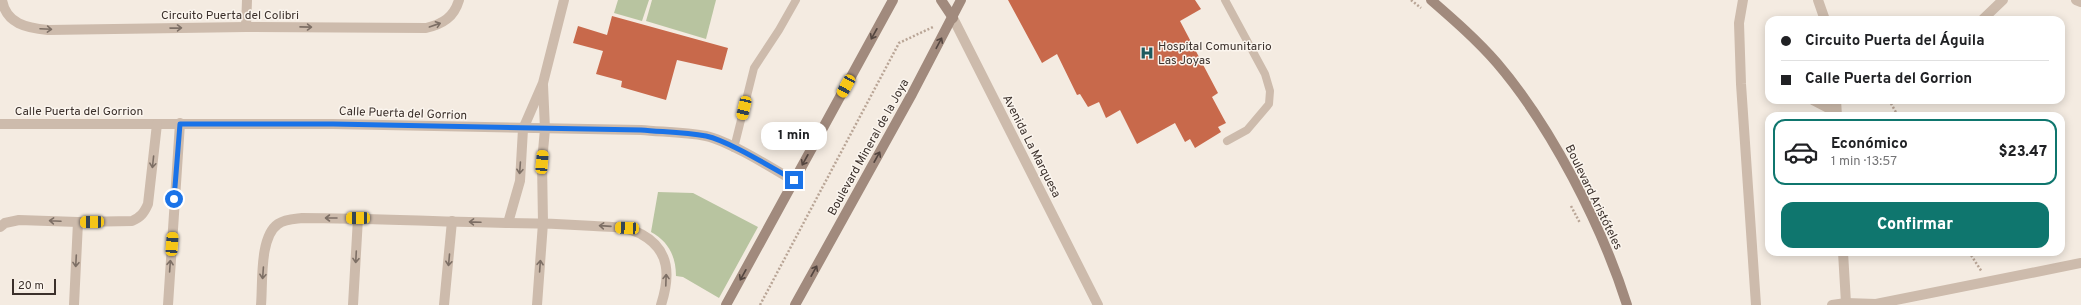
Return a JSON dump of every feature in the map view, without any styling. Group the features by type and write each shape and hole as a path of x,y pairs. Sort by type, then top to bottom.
{"street":[{"name":"Circuito Puerta del Colibri","path":"2,0 4,10 10,18 21,25 34,29 246,26 426,28 438,25 449,18 459,0"},
{"path":"246,26 247,0"},
{"path":"508,223 520,181 523,129 543,83 564,0"},
{"path":"726,305 893,0"},
{"name":"Avenida La Marquesa","path":"941,0 952,18 1098,305"},
{"name":"Boulevard Mineral de la Joya","path":"795,305 961,0"},
{"name":"Boulevard Aristóteles","path":"1431,0 1465,29 1498,63 1534,113 1568,170 1594,221 1620,282 1627,305"},
{"path":"1743,0 1739,23 1741,84 1756,305"},
{"path":"1818,0 1824,16"},
{"path":"1986,16 2002,0"},
{"path":"2076,0 2081,2"},
{"path":"537,305 543,222 542,162 545,129 543,83"},
{"path":"1819,104 1833,112"},
{"name":"Calle Puerta del Gorrion","path":"0,124 333,124 679,133 707,136 734,148 794,180"},
{"path":"0,227 5,223 19,220 78,222 132,221 144,213 148,204 157,124"},
{"path":"168,305 180,124"},
{"path":"261,305 266,241 278,224 288,219 358,218 508,223 543,222 627,228 647,238 662,254 666,268 667,284 661,305"},
{"path":"353,305 358,218"},
{"path":"444,305 452,221"},
{"path":"74,305 78,222"},
{"path":"1843,256 1846,303"},
{"path":"1832,305 1846,303 1876,305 2081,263"}],"lane":[{"path":"734,148 754,68 779,30 796,0"},
{"path":"1225,0 1265,74 1270,92 1269,104 1248,130 1227,141"}],"path":[{"path":"1411,0 1425,11"},
{"path":"760,305 899,42 952,18"},
{"path":"1571,205 1581,226"},
{"path":"1971,256 1988,283"}],"green space":[{"path":"618,0 649,0 642,21 614,13"},
{"path":"652,0 716,0 706,39 646,21"},
{"path":"658,192 693,193 758,227 719,298 683,277 676,276 673,256 670,250 662,240 651,232"}],"building":[{"path":"1008,0 1195,0 1201,9 1180,21 1218,93 1212,97 1226,123 1218,127 1221,132 1195,148 1190,139 1185,142 1175,123 1137,144 1120,110 1106,118 1099,102 1088,107 1080,94 1077,95 1057,54 1042,63"},
{"path":"612,16 728,48 722,70 677,60 666,100 621,87 622,81 596,74 603,51 573,43 578,26 607,35"}],"place":[{"name":"Hospital Comunitario Las Joyas","path":"1147,53"}],"route":[{"path":"174,199 180,124 333,124 523,129 641,130 679,133 707,136 734,148 794,180"}]}
